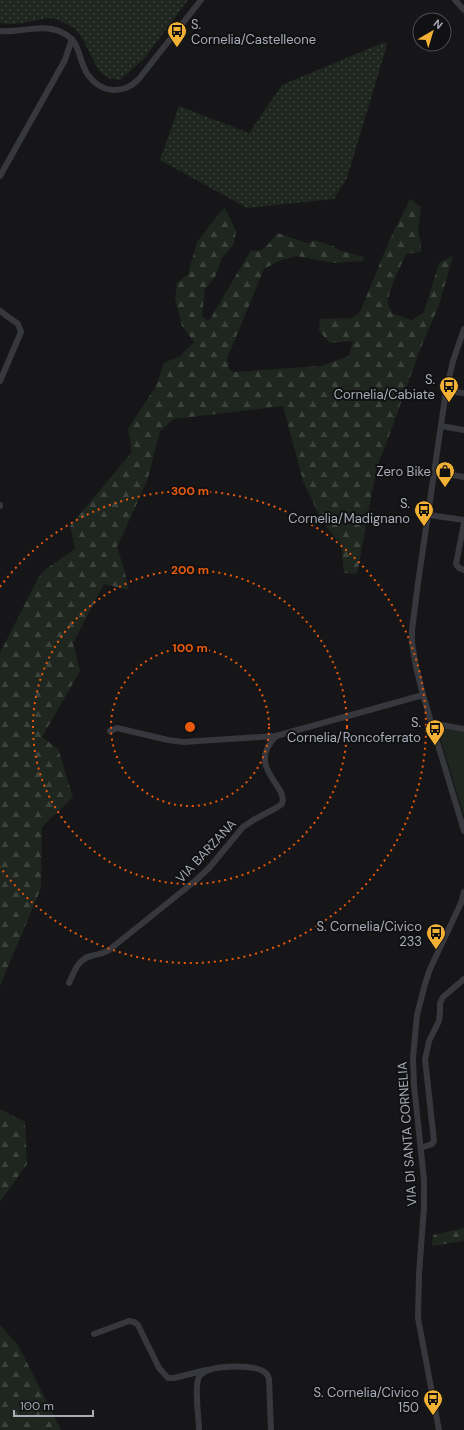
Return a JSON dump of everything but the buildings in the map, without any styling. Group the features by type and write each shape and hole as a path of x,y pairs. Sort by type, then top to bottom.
{"street":[{"path":"0,31 14,32 49,29 60,31 72,39 78,48 87,72 94,81 110,90 119,90 124,89 138,80 200,0"},
{"path":"455,0 464,10"},
{"path":"0,176 65,60 72,39"},
{"path":"0,311 16,322 21,331 0,381"},
{"path":"464,329 461,347 446,391 412,630 414,659 423,695 464,831"},
{"path":"446,391 464,393"},
{"path":"441,426 464,430"},
{"path":"435,472 464,477"},
{"path":"429,515 464,522 456,564 459,568 464,570"},
{"path":"110,731 118,728 168,740 183,742 276,736 423,695"},
{"path":"431,723 464,729"},
{"name":"VIA BARZANA","path":"69,983 78,965 83,959 107,952 195,881 209,868 236,834 249,822 282,804 282,795 266,766 265,758 267,748 276,736"},
{"name":"VIA DI SANTA CORNELIA","path":"439,1430 418,1318 424,1180 414,1085 413,1058 417,1015 430,969 461,903 464,892"},
{"path":"421,1148 432,1144 434,1141 426,1059 429,1042 439,1021 440,1003 443,997 464,979"},
{"path":"94,1334 132,1321 138,1325 161,1371 168,1378 225,1367 261,1370 267,1374 270,1379 271,1430"},
{"path":"199,1430 197,1382 202,1374 212,1369"}],"green space":[{"path":"0,0 188,0 144,59 120,80 108,78 99,71 81,36 74,28 59,20 49,18 21,23 0,23"},
{"path":"385,42 387,45 347,178 334,199 247,208 160,160 179,106 249,133 282,85"},
{"path":"410,199 421,207 418,231 421,252 406,254 388,299 388,304 392,313 412,320 424,312 439,263 453,256 439,305 419,352 377,466 357,574 344,573 341,545 322,521 303,481 283,406 174,419 160,431 147,481 117,547 129,590 104,584 73,643 80,671 42,737 58,749 73,797 42,827 41,888 0,986 0,653 38,578 46,569 75,549 70,526 131,453 128,429 156,386 164,363 180,356 194,342 182,326 175,299 177,283 188,274 197,242 220,212 225,208 236,231 234,244 222,258 215,277 205,289 202,315 209,321 251,250 256,251 263,249 277,233 307,243 314,240 333,246 338,250 364,257 363,261 333,263 297,256 281,260 264,269 227,359 229,369 233,372 321,366 349,356 353,341 330,343 319,331 320,319 352,318 360,312 389,241"},
{"path":"437,727 464,732 464,816"},
{"path":"0,1109 25,1122 27,1164 0,1202"},
{"path":"464,1228 464,1241 432,1246 433,1235"},
{"path":"0,1325 18,1345 61,1430 0,1430"}],"place":[{"name":"S. Cornelia/Castelleone","path":"177,48"},
{"name":"S. Cornelia/Cabiate","path":"449,403"},
{"name":"Zero Bike","path":"445,488"},
{"name":"S. Cornelia/Madignano","path":"424,527"},
{"name":"S. Cornelia/Roncoferrato","path":"435,746"},
{"name":"S. Cornelia/Civico 233","path":"436,950"},
{"name":"S. Cornelia/Civico 150","path":"433,1416"}]}
